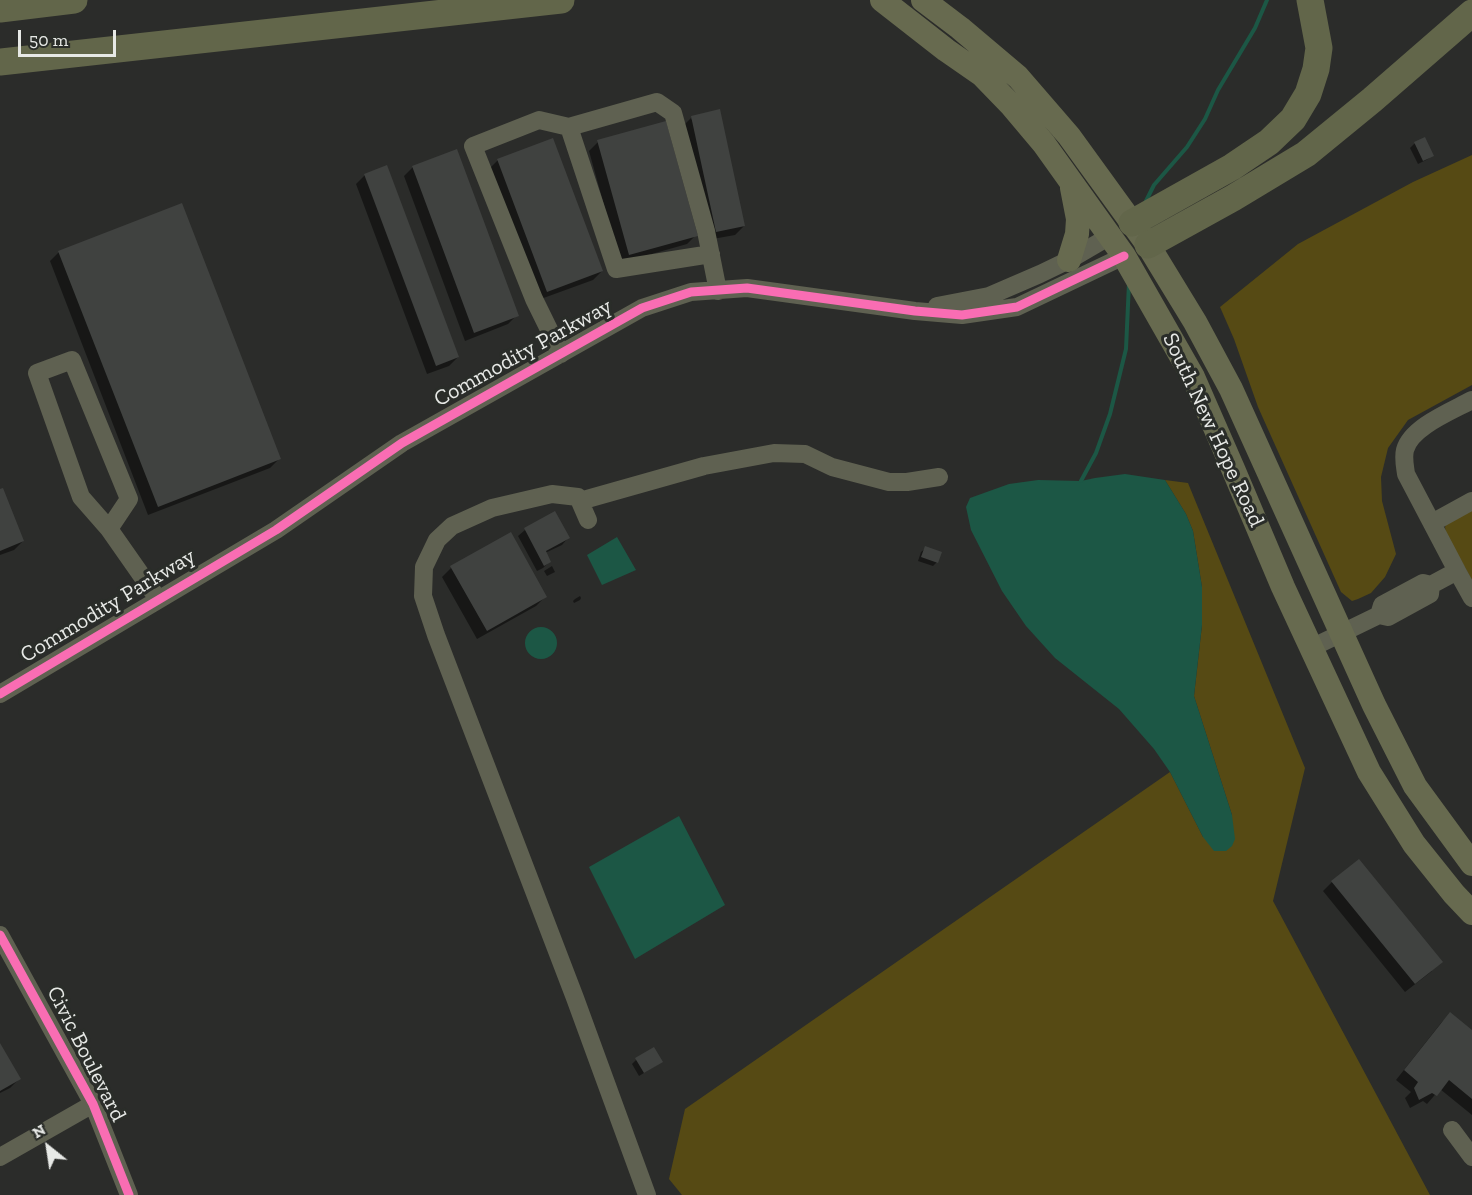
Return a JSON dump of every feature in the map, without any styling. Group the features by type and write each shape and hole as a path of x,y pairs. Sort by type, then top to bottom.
{"highway":[{"path":"0,9 74,0"},
{"path":"0,62 561,0"},
{"path":"1121,229 1232,167 1269,142 1293,119 1308,94 1316,69 1319,48 1310,0"},
{"path":"1148,244 1233,198 1306,154 1372,100 1472,12"}],"main road":[{"name":"South New Hope Road","path":"882,0 982,75 1019,113 1071,183 1121,229 1148,244 1195,322 1231,389 1374,705 1415,786 1472,864"},
{"name":"South New Hope Road","path":"928,4 1018,77 1069,136 1121,229 1124,256 1193,377 1283,587 1374,780 1414,844 1472,913"},
{"path":"1069,260 1077,234 1078,219 1071,183"},
{"path":"1124,256 1148,244"}],"street":[{"path":"561,354 534,299 473,146 539,120 569,128 657,102 673,113 706,231 718,291"},
{"path":"569,128 616,269 711,254"},
{"name":"Commodity Parkway","path":"915,310 989,296 1069,260 1121,229"},
{"name":"Commodity Parkway","path":"0,694 276,530 402,443 642,308 691,292 747,288 962,315 1017,307 1124,256"},
{"path":"109,529 129,499 72,360 37,373 81,497 109,529 158,599"},
{"path":"1472,400 1433,420 1411,437 1405,450 1404,461 1406,474 1472,598"},
{"path":"580,501 704,466 774,453 805,454 832,467 889,482 939,477"},
{"path":"588,520 578,497 552,494 492,508 452,526 437,540 423,567 423,596 647,1195"},
{"path":"1432,523 1472,501"},
{"path":"1311,648 1379,615 1388,617 1430,594 1431,585 1457,571"},
{"name":"Civic Boulevard","path":"0,935 93,1104 129,1195"},
{"path":"0,1157 93,1104"},
{"path":"1452,1130 1472,1157"}],"shaded area":[{"path":"1472,155 1472,385 1408,420 1388,448 1381,477 1382,501 1396,554 1385,577 1371,593 1352,601 1341,592 1258,407 1220,307 1298,244 1413,182"},
{"path":"1125,474 1165,480 1186,514 1193,531 1202,587 1202,625 1194,696 1232,815 1235,839 1226,851 1214,851 1203,837 1170,772 1154,749 1119,709 1055,658 1026,626 1002,591 971,530 966,507 970,498 1009,484 1038,480 1081,481"},
{"path":"1165,480 1188,483 1305,768 1273,901 1430,1195 682,1195 669,1179 685,1109 1170,772 1203,837 1232,815 1194,696 1202,625 1202,587 1193,531 1186,514"},
{"path":"1472,510 1472,580 1446,534 1445,527 1447,523"},
{"path":"617,537 636,570 602,585 587,555"},
{"path":"541,627 552,632 557,643 552,654 541,659 530,654 525,643 530,632"},
{"path":"679,816 725,905 635,959 589,867"}],"building":[{"path":"720,109 745,226 716,232 691,116"},
{"path":"666,121 698,236 629,255 597,140"},
{"path":"1425,137 1434,156 1423,161 1414,142"},
{"path":"553,138 603,271 547,292 497,159"},
{"path":"457,149 519,316 474,333 412,166"},
{"path":"387,165 459,357 436,366 364,174"},
{"path":"182,203 281,459 158,507 58,251"},
{"path":"3,488 24,541 0,551 0,489"},
{"path":"555,511 570,538 546,551 551,562 544,566 524,528"},
{"path":"511,532 547,597 487,631 450,566"},
{"path":"925,546 942,552 938,563 921,557"},
{"path":"1359,859 1443,962 1415,984 1331,881"},
{"path":"1450,1012 1472,1030 1472,1099 1449,1080 1437,1096 1432,1093 1419,1100 1414,1088 1418,1082 1404,1070"},
{"path":"0,1043 21,1079 0,1091"},
{"path":"654,1047 663,1062 644,1073 635,1058"}],"waterway":[{"path":"1145,203 1154,185 1187,147 1205,119 1218,90 1255,28 1267,0"},
{"path":"1081,481 1096,453 1110,414 1126,349 1129,283"}],"cycle path":[{"path":"0,694 276,530 402,443 642,308 691,292 747,288 915,311 962,315 1017,307 1124,256"},
{"path":"0,935 93,1104 129,1195"}]}
